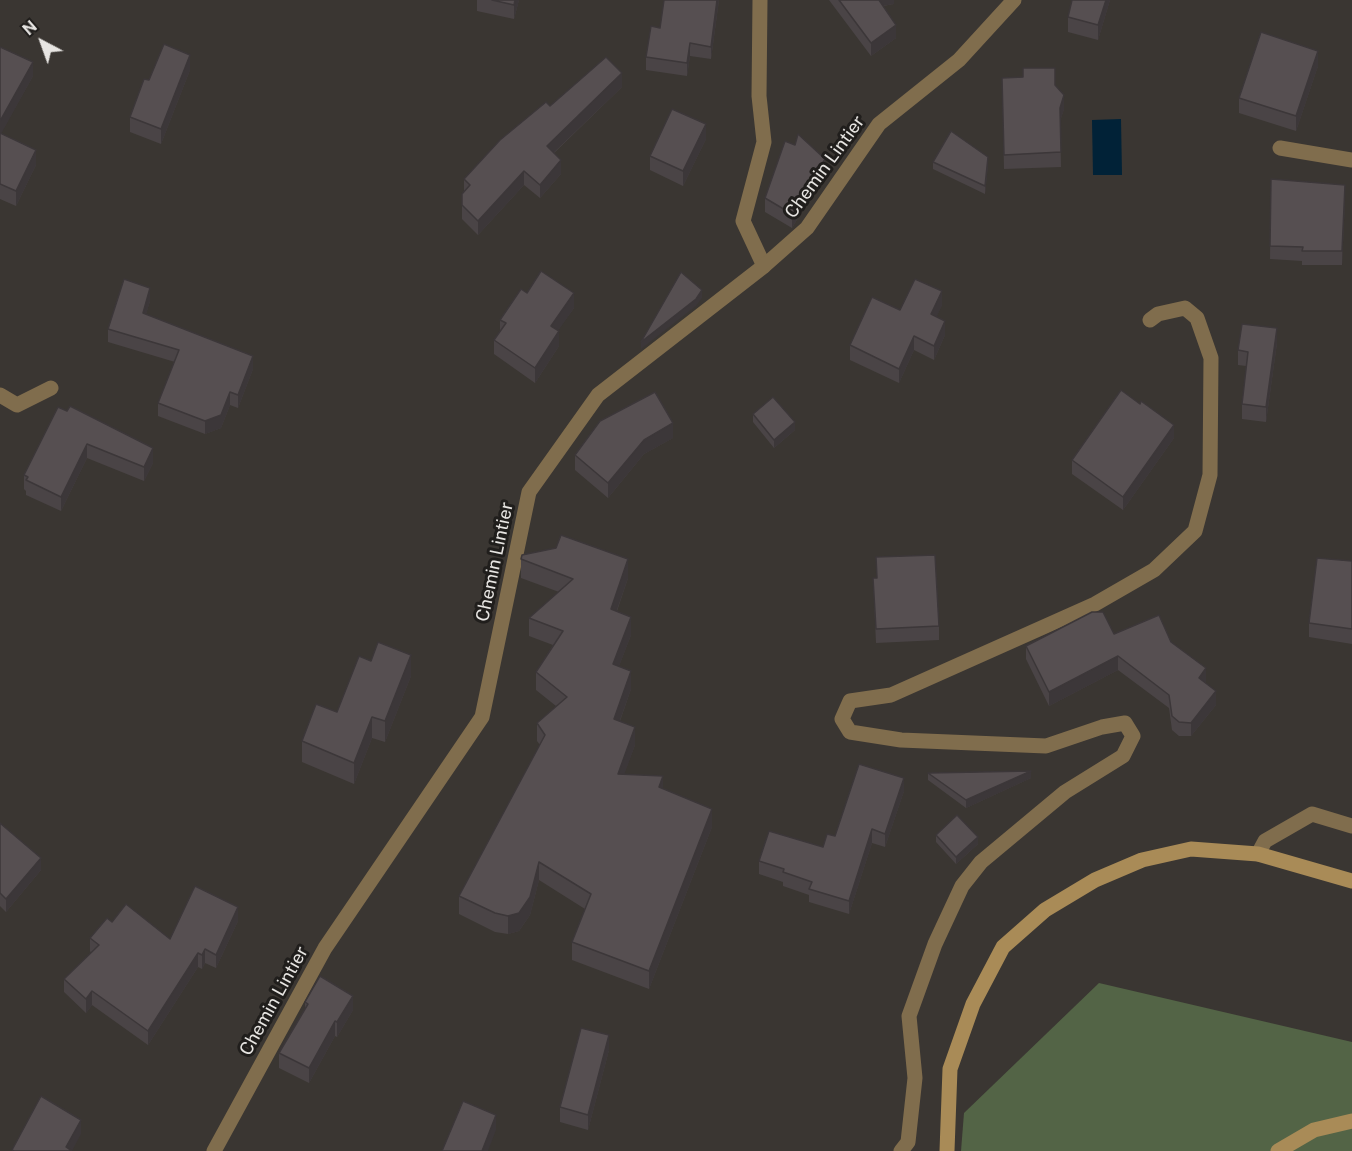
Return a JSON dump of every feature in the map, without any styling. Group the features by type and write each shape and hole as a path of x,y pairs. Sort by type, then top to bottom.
{"main road":[{"path":"947,1151 950,1069 973,1004 1003,947 1045,910 1095,880 1142,860 1191,849 1258,854 1352,881"},
{"path":"1278,1151 1314,1130 1352,1121"}],"street":[{"path":"760,0 759,96 764,142 743,221 764,266"},
{"name":"Chemin Lintier","path":"214,1151 325,948 482,717 529,492 598,395 764,266 807,228 879,124 959,60 1014,0"},
{"path":"1280,148 1352,160"},
{"path":"901,1151 908,1142 915,1078 909,1016 935,945 962,886 981,862 1065,792 1123,756 1133,736 1125,723 1102,727 1046,746 901,741 850,732 842,719 850,701 891,695 1095,604 1154,570 1195,531 1210,476 1211,358 1197,318 1185,308 1158,314 1150,320"},
{"path":"0,395 17,405 51,388"},
{"path":"1258,854 1265,841 1312,814 1352,826"}],"green space":[{"path":"1099,983 1352,1042 1352,1151 961,1151 964,1113"}],"water":[{"path":"1121,119 1122,175 1093,175 1092,120"}],"building":[{"path":"492,0 515,0 514,5"},
{"path":"664,0 717,0 711,47 690,43 687,63 646,57 651,26 660,28"},
{"path":"839,0 879,0 896,25 871,43"},
{"path":"1072,0 1106,0 1098,25 1068,17"},
{"path":"1261,32 1318,51 1296,116 1239,98"},
{"path":"164,44 190,55 161,129 130,117 144,79 149,80"},
{"path":"0,47 33,62 0,121"},
{"path":"606,57 622,73 547,146 561,160 540,185 524,171 478,221 462,205 462,194 470,185 464,179 500,140 546,102 550,106"},
{"path":"1023,68 1055,68 1055,85 1064,95 1060,108 1061,152 1004,155 1002,78 1023,77"},
{"path":"672,109 706,124 683,171 650,156"},
{"path":"951,131 988,157 985,186 933,162"},
{"path":"0,133 36,150 16,191 0,184"},
{"path":"798,134 825,159 792,214 765,198 785,141 795,145"},
{"path":"1271,179 1345,185 1342,251 1302,251 1303,247 1270,246"},
{"path":"541,271 574,293 551,326 559,331 535,368 494,340 506,323 500,320 521,289 527,293"},
{"path":"681,272 702,290 696,299 641,342"},
{"path":"124,279 150,288 143,313 253,356 238,395 230,392 221,415 205,421 158,403 179,350 108,329"},
{"path":"915,279 942,291 931,314 945,321 934,346 914,336 899,369 850,345 872,297 900,310"},
{"path":"1242,324 1277,328 1266,407 1242,404 1248,352 1238,350"},
{"path":"1121,390 1140,404 1141,401 1174,425 1123,497 1072,460"},
{"path":"655,392 673,423 644,440 608,483 575,455 600,421"},
{"path":"773,397 795,422 774,440 753,414"},
{"path":"70,406 153,448 144,467 87,444 61,497 26,480 28,477 24,475 58,407 67,411"},
{"path":"561,535 628,559 611,609 631,617 613,664 631,671 614,719 635,727 618,774 663,776 659,787 712,809 649,971 572,942 591,894 539,862 530,897 519,913 508,916 495,913 459,896 545,735 537,723 567,697 536,672 563,631 529,618 573,579 521,559 522,555 556,548"},
{"path":"935,555 939,626 876,629 873,578 877,578 876,557"},
{"path":"1317,558 1352,561 1352,629 1309,623"},
{"path":"1092,612 1103,612 1114,634 1159,615 1171,642 1206,668 1199,678 1216,691 1191,723 1179,722 1172,716 1169,695 1118,656 1049,692 1026,646"},
{"path":"378,642 411,655 385,721 372,717 354,763 302,741 316,704 337,712 359,656 371,661"},
{"path":"859,764 904,778 885,834 872,829 849,901 809,889 812,882 759,861 769,831 823,847 827,834 835,836"},
{"path":"1031,771 966,800 928,773"},
{"path":"957,815 978,837 956,857 936,835"},
{"path":"0,823 41,858 6,899 0,893"},
{"path":"195,886 238,907 216,955 205,949 202,955 198,953 148,1031 92,991 86,999 64,979 99,945 90,938 107,918 112,922 126,904 170,939"},
{"path":"320,976 353,996 337,1022 335,1021 309,1068 279,1053 308,1004 305,1002"},
{"path":"581,1028 609,1035 588,1115 560,1107"},
{"path":"41,1096 81,1120 66,1147 72,1151 12,1150"},
{"path":"463,1101 496,1115 482,1151 442,1151"}]}
